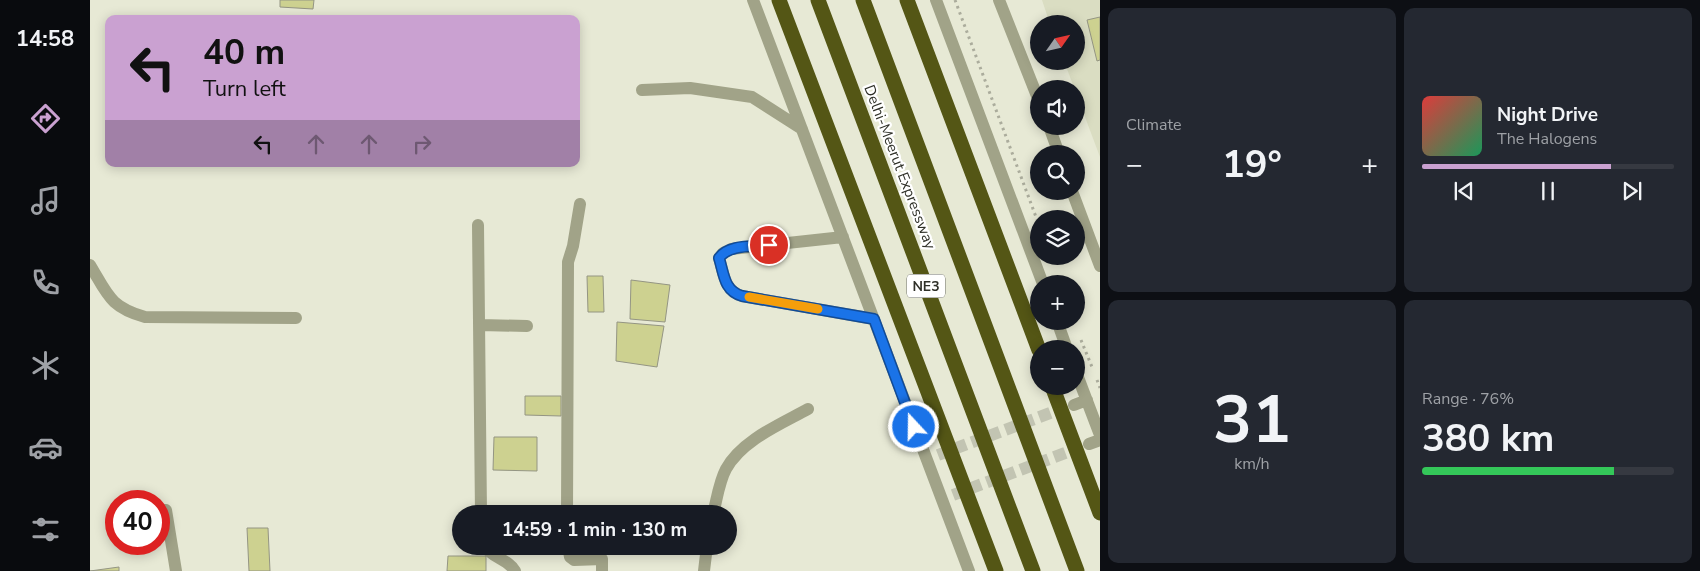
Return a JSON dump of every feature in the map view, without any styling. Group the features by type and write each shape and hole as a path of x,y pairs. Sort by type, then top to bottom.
{"highway":[{"path":"779,0 996,571"},
{"name":"Delhi-Meerut Expressway","path":"818,0 1033,571"},
{"name":"Delhi-Meerut Expressway","path":"863,0 1077,571"},
{"path":"907,0 1035,340"},
{"path":"1055,395 1100,512"}],"street":[{"path":"753,0 874,319 932,457 947,497 969,571"},
{"path":"936,0 1040,275"},
{"path":"999,0 1031,80"},
{"path":"642,90 690,88 752,97 802,129"},
{"path":"1075,200 1100,266"},
{"path":"567,505 568,262 573,246 580,204"},
{"path":"478,225 481,325 481,505"},
{"path":"843,237 732,249 723,253 719,258 728,288 732,293 874,319"},
{"path":"90,265 109,296 123,311 145,317 296,318"},
{"path":"481,325 526,326"},
{"path":"1085,395 1100,435"},
{"path":"1074,404 1087,400"},
{"path":"715,505 721,479 727,467 736,456 754,441 808,408"},
{"path":"170,534 176,571"},
{"path":"492,555 511,564 515,571"},
{"path":"570,555 574,560 602,559 602,571"},
{"path":"704,571 706,555"}],"path":[{"path":"955,0 1033,210"},
{"path":"1080,338 1100,388"}],"shaded area":[{"path":"1042,0 1100,0 1100,157 1085,117 1085,80 1071,80 1067,70 1085,70 1085,15 1047,15"}],"building":[{"path":"280,0 314,0 313,9 280,7"},
{"path":"1100,17 1100,60 1097,61 1087,20"},
{"path":"587,276 603,276 604,312 588,312"},
{"path":"631,280 670,285 665,322 630,319"},
{"path":"617,322 664,326 657,367 616,361"},
{"path":"525,396 561,396 561,416 525,415"},
{"path":"494,437 537,437 537,471 493,470"},
{"path":"247,528 268,528 270,571 249,571"},
{"path":"448,556 486,556 486,571 447,571"},
{"path":"119,567 119,571 90,571"}],"tunnel":[{"path":"938,455 1069,406"},
{"path":"953,495 1084,446"}],"slow traffic":[{"path":"749,297 818,309"}],"route":[{"path":"769,245 732,249 723,253 719,258 728,288 732,293 742,296 874,319 914,427"}]}
